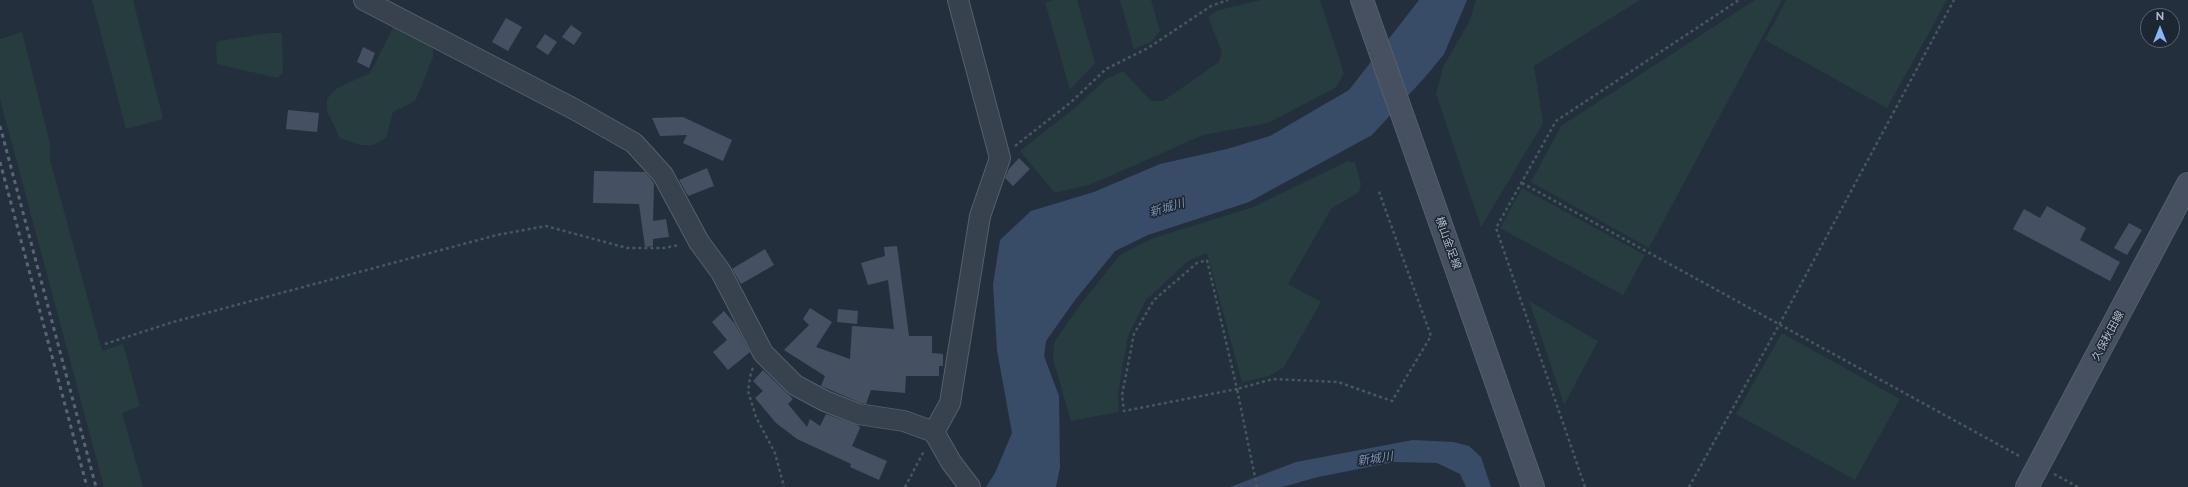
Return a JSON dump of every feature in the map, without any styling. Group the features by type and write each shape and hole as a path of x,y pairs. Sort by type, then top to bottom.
{"street":[{"path":"364,0 574,109 634,143 663,175 699,242 721,272 763,353 795,385 825,401 858,414 904,421 934,432 951,462 970,487"},
{"path":"934,432 950,403 980,216 1000,158 958,0"},
{"name":"横山金足線","path":"1362,0 1533,487"},
{"name":"久保秋田線","path":"2027,487 2188,184"}],"path":[{"path":"1000,158 1070,103 1106,69 1148,48 1211,6 1228,0"},
{"path":"1585,487 1496,228 1556,121 1738,0"},
{"path":"1689,487 1779,325 1954,0"},
{"path":"1522,183 1779,325 2078,487"},
{"path":"1257,487 1236,389 1207,260 1197,263 1154,300 1134,334 1122,395 1124,411 1236,389 1273,379 1338,382 1392,401 1431,336 1378,189"},
{"path":"105,344 173,322 497,235 546,226 627,248 664,248 699,242"},
{"path":"763,353 750,372 748,391 756,417 776,453 784,487"},
{"path":"905,487 934,432"}],"green space":[{"path":"92,0 133,0 163,119 126,129"},
{"path":"1054,0 1077,0 1095,63 1070,90 1045,2"},
{"path":"1120,0 1151,0 1160,31 1151,42 1134,49"},
{"path":"1261,0 1320,0 1344,74 1335,88 1268,123 1203,135 1092,184 1059,192 1054,192 1020,151 1077,106 1106,79 1123,71 1151,101 1163,101 1219,62 1222,52 1208,17 1219,10"},
{"path":"1476,0 1640,0 1534,66 1543,123 1481,227 1436,94 1443,67 1470,20"},
{"path":"1755,0 1782,0 1649,248 1531,182 1561,126"},
{"path":"1786,0 1947,0 1887,108 1765,40"},
{"path":"394,26 433,48 433,57 415,101 393,112 386,138 373,145 360,145 340,138 327,111 327,99 337,88 370,73"},
{"path":"22,32 50,144 50,160 102,351 123,344 140,406 122,413 143,487 104,487 0,99 0,39"},
{"path":"269,33 282,33 283,73 277,78 217,64 216,45 219,41"},
{"path":"1348,161 1355,163 1361,184 1359,192 1331,209 1288,284 1321,302 1284,367 1269,376 1242,382 1207,253 1188,261 1146,300 1128,336 1118,393 1119,412 1071,421 1053,359 1054,343 1080,305 1120,255 1151,239 1253,207"},
{"path":"1522,188 1645,255 1623,295 1500,228"},
{"path":"1529,301 1598,341 1564,405 1564,404"},
{"path":"1782,333 1900,399 1855,480 1736,414"}],"water":[{"name":"新城川","path":"1419,0 1467,0 1444,54 1372,135 1249,202 1148,235 1115,251 1075,300 1046,341 1044,356 1059,396 1060,467 1056,487 986,487 995,473 1012,433 997,350 993,285 1000,240 1031,211 1094,192 1160,164 1227,149 1270,136 1349,90"},
{"name":"新城川","path":"1413,440 1453,442 1469,446 1481,457 1491,487 1466,487 1460,474 1437,463 1394,462 1318,477 1282,487 1230,487 1296,462"}],"building":[{"path":"506,18 522,27 508,51 492,42"},
{"path":"571,25 582,33 574,45 562,37"},
{"path":"545,34 557,42 548,55 536,47"},
{"path":"363,47 375,53 369,68 357,62"},
{"path":"288,110 319,113 317,132 286,129"},
{"path":"683,117 732,140 723,161 683,143 687,135 660,136 652,118"},
{"path":"1019,158 1030,169 1013,186 1005,178 1009,169"},
{"path":"707,168 714,186 688,196 679,180"},
{"path":"594,171 645,172 654,183 653,221 666,219 669,237 653,239 653,246 645,247 639,204 593,203"},
{"path":"2047,206 2086,228 2080,240 2120,262 2110,281 2013,229 2024,209 2040,218"},
{"path":"2129,223 2142,230 2127,255 2114,248"},
{"path":"897,246 909,336 932,336 932,353 943,354 943,366 939,366 939,376 906,376 905,393 871,390 866,404 861,403 821,386 825,376 784,350 809,325 803,319 810,308 832,322 816,347 850,359 852,326 894,329 888,280 868,285 861,263 885,256 884,247"},
{"path":"765,249 774,265 741,284 732,269"},
{"path":"838,309 858,311 857,324 837,322"},
{"path":"724,311 735,324 750,352 728,370 713,352 727,340 712,322"},
{"path":"763,370 793,399 788,404 807,427 810,419 820,426 826,414 859,426 860,428 852,446 887,461 879,480 850,467 851,464 797,439 776,423 755,398 763,391 753,381"}],"railway":[{"path":"0,126 96,487"},
{"path":"0,162 87,487"}]}
